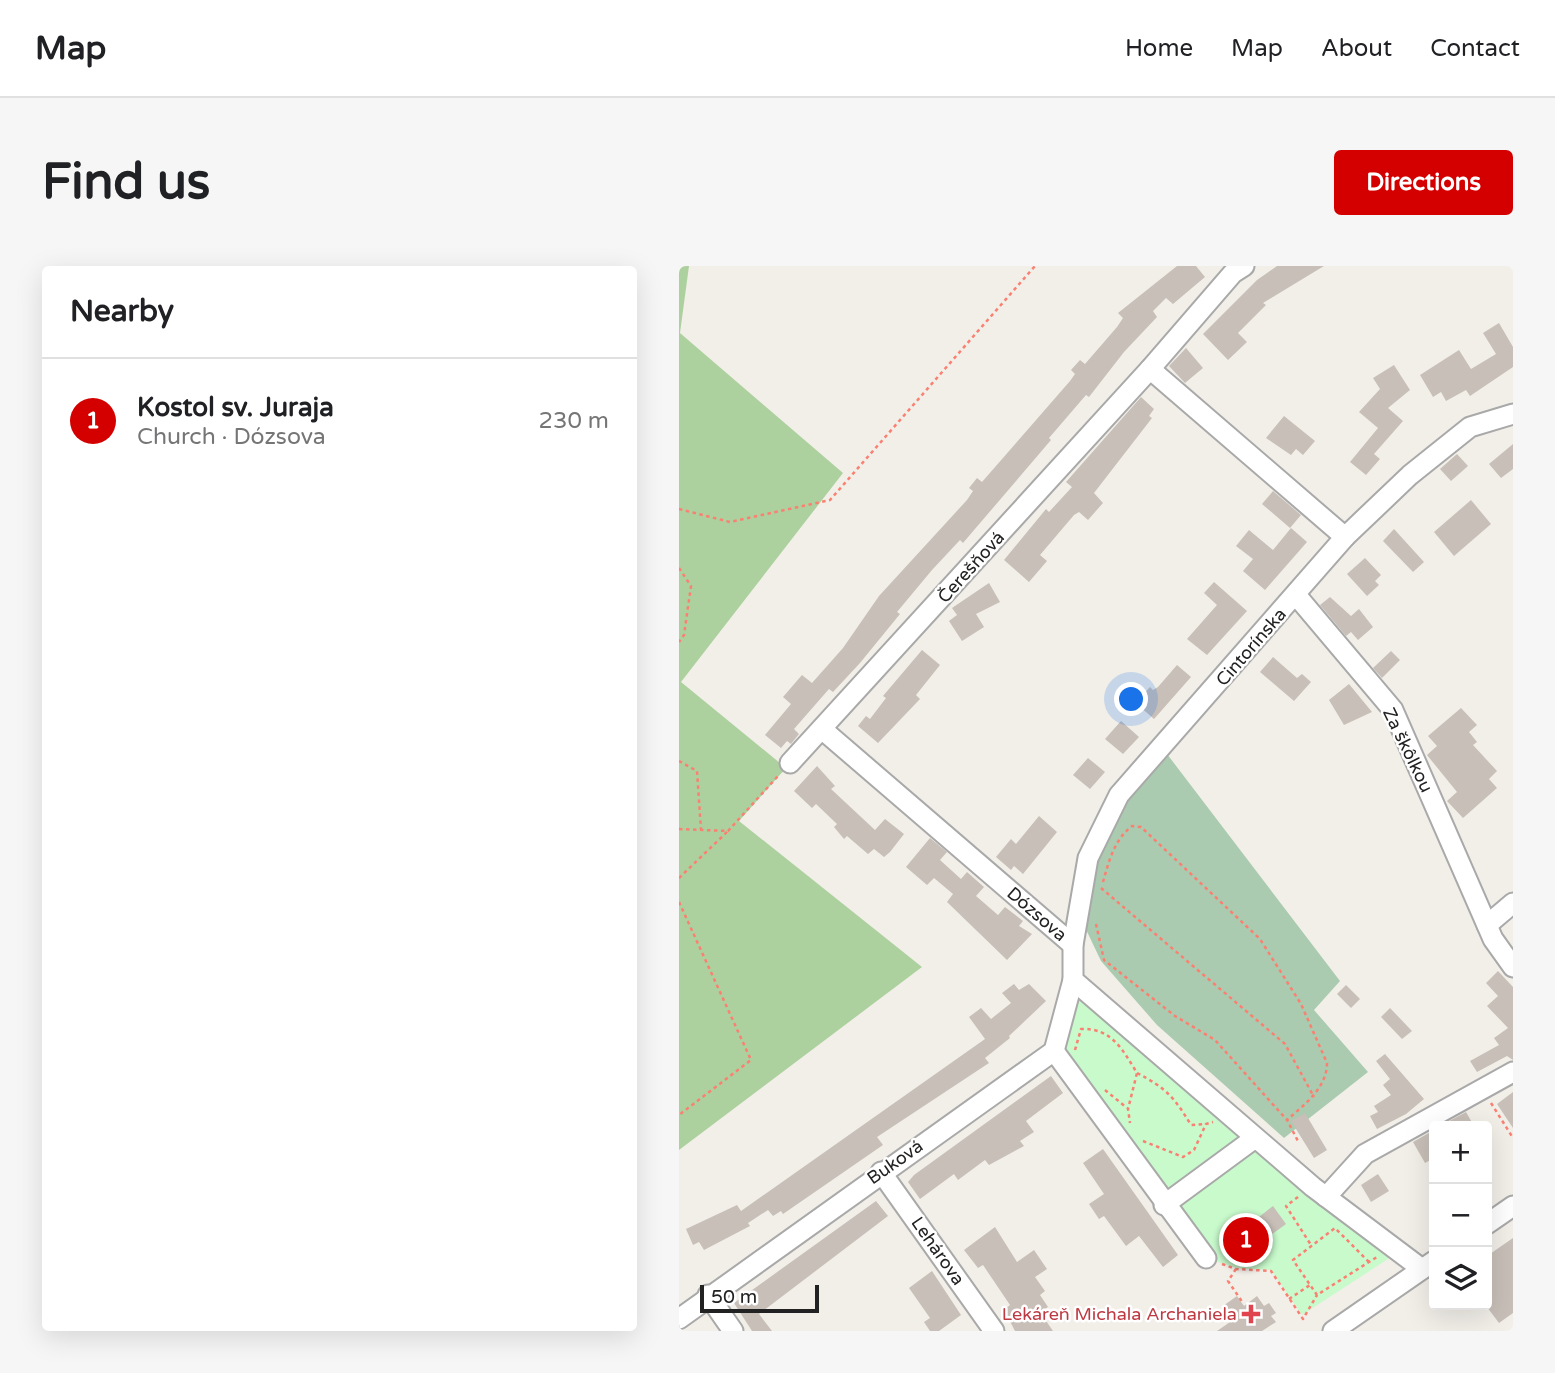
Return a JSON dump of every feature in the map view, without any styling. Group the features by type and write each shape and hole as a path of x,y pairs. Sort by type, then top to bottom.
{"street":[{"name":"Čerešňová","path":"790,763 823,730 1150,369 1235,268"},
{"path":"1150,369 1345,537"},
{"path":"1469,427 1513,402"},
{"name":"Cintorínska","path":"1073,945 1088,858 1119,795 1345,537 1410,475 1469,427 1513,414"},
{"name":"Za škôlkou","path":"1296,595 1393,710 1499,951 1513,967"},
{"name":"Dózsova","path":"823,730 1073,945 1073,980"},
{"path":"1487,925 1513,902"},
{"path":"1206,1258 1164,1205 1057,1055 1073,980 1326,1198 1391,1247 1428,1265 1333,1331"},
{"name":"Buková","path":"679,1319 881,1172 1057,1055"},
{"path":"1326,1198 1365,1154 1513,1072"},
{"path":"1164,1205 1255,1138"},
{"name":"Lehárova","path":"881,1172 994,1331"},
{"path":"1492,1221 1513,1206"},
{"path":"708,1296 733,1331"}],"path":[{"path":"679,509 730,522 830,500 1035,266"},
{"path":"679,568 691,586 684,635 679,642"},
{"path":"679,761 697,771 701,830"},
{"path":"679,878 790,763"},
{"path":"1098,898 1113,849 1132,826 1141,827 1260,939 1301,1004 1327,1063 1327,1071 1314,1097 1287,1120"},
{"path":"679,829 727,831"},
{"path":"1092,886 1101,888 1285,1044 1314,1097"},
{"path":"679,902 751,1060 679,1115"},
{"path":"1095,917 1104,960 1175,1016 1215,1040 1287,1120 1299,1143"},
{"path":"1057,1055 1075,1051 1081,1029 1097,1029 1120,1045 1137,1073 1163,1086 1191,1125 1220,1119"},
{"path":"1131,1133 1128,1109 1137,1073"},
{"path":"1482,1089 1513,1138"},
{"path":"1140,1139 1183,1157 1194,1150 1206,1124"},
{"path":"1286,1206 1311,1245"},
{"path":"1317,1295 1293,1259 1335,1228 1369,1262"},
{"path":"1206,1258 1236,1269 1271,1271 1303,1319 1317,1295 1391,1247"},
{"path":"1236,1269 1228,1281 1243,1303"},
{"path":"1289,1299 1310,1285"}],"green space":[{"path":"679,266 689,266 680,333 843,473 681,682 786,768 739,821 922,967 679,1150"},
{"path":"1167,754 1340,981 1314,1010 1368,1072 1284,1138 1157,1025 1101,961 1081,919 1084,884 1131,794"},
{"path":"1080,996 1391,1257 1302,1315 1271,1270 1237,1268 1206,1258 1060,1061 1071,1002"}],"building":[{"path":"1177,266 1196,266 1205,277 1173,304 1166,298 1153,311 1157,317 1124,352 1089,397 1086,395 963,543 960,540 932,570 860,663 833,692 829,689 794,729 799,734 791,744 787,741 781,748 765,735 791,704 783,697 802,675 812,683 843,648 879,596 967,500 973,491 969,488 977,478 982,482 1070,381 1075,374 1071,370 1080,360 1085,364 1117,327 1123,318 1118,313"},
{"path":"1277,266 1324,266 1263,303 1266,305 1238,333 1247,342 1228,360 1203,334 1257,280"},
{"path":"1499,323 1513,347 1513,367 1470,396 1466,390 1446,401 1441,392 1433,397 1420,375 1459,350 1471,369 1496,354 1483,333"},
{"path":"1186,348 1203,368 1185,383 1169,366"},
{"path":"1394,365 1410,390 1388,408 1403,421 1374,454 1380,459 1366,475 1350,462 1378,428 1359,412 1380,389 1373,378"},
{"path":"1141,397 1154,409 1149,416 1152,418 1094,493 1103,503 1088,520 1079,512 1074,515 1040,555 1047,561 1029,582 1004,560 1046,509 1049,512 1072,487 1066,482"},
{"path":"1284,416 1315,441 1303,455 1296,449 1291,455 1266,438"},
{"path":"1513,444 1513,469 1501,478 1489,464"},
{"path":"1457,454 1468,466 1451,481 1440,469"},
{"path":"1273,491 1301,515 1290,528 1262,504"},
{"path":"1471,500 1491,524 1454,556 1434,532"},
{"path":"1291,528 1307,542 1265,590 1243,571 1253,559 1236,546 1249,530 1273,550"},
{"path":"1394,529 1424,562 1413,572 1383,541"},
{"path":"1365,558 1381,575 1375,581 1379,585 1367,596 1347,574"},
{"path":"1214,582 1247,611 1207,655 1187,639 1217,605 1204,593"},
{"path":"989,583 1000,602 976,614 984,627 962,641 949,621 957,615 952,608"},
{"path":"1330,597 1351,616 1359,609 1373,627 1358,640 1351,632 1346,636 1320,605"},
{"path":"922,650 940,665 916,695 920,699 878,743 858,726 866,716 870,719 886,698 883,696"},
{"path":"1391,651 1400,660 1382,678 1373,668"},
{"path":"1273,657 1297,678 1302,674 1311,682 1294,701 1260,672"},
{"path":"1177,665 1191,677 1154,719 1138,705 1138,700 1150,687 1153,690 1158,687"},
{"path":"1349,684 1372,712 1344,725 1329,700"},
{"path":"1461,708 1477,725 1469,732 1477,742 1473,745 1497,771 1489,779 1497,788 1463,818 1447,801 1457,792 1427,755 1437,746 1428,736"},
{"path":"1121,721 1139,737 1123,754 1105,739"},
{"path":"1088,758 1105,772 1090,789 1073,775"},
{"path":"817,766 835,786 831,789 875,830 885,819 904,834 884,857 874,849 868,854 847,836 844,839 834,827 837,824 816,804 812,808 794,791"},
{"path":"1039,816 1057,832 1023,874 1014,866 1011,870 996,857 1011,839 1016,844"},
{"path":"930,838 947,852 940,860 961,879 967,872 984,887 976,896 998,915 1005,907 1023,921 1019,926 1032,934 1007,960 947,902 953,894 934,878 927,885 906,867"},
{"path":"1498,971 1513,987 1513,1060 1507,1056 1477,1072 1470,1061 1499,1045 1494,1038 1508,1028 1487,1006 1498,996 1486,983"},
{"path":"1014,984 1019,990 1029,984 1046,1001 1009,1036 1010,1038 985,1058 989,1063 877,1137 883,1145 783,1214 781,1211 773,1216 768,1210 748,1223 750,1226 704,1250 699,1242 693,1245 686,1229 737,1205 741,1211 985,1039 969,1017 981,1008 991,1019 1011,1003 1002,993"},
{"path":"1346,985 1360,999 1351,1008 1337,994"},
{"path":"1390,1008 1412,1031 1402,1039 1381,1017"},
{"path":"1385,1054 1424,1099 1406,1114 1377,1129 1370,1116 1378,1112 1374,1106 1391,1095 1383,1085 1390,1079 1376,1061"},
{"path":"1051,1076 1063,1093 1026,1121 1034,1132 1020,1141 1024,1146 989,1165 985,1160 958,1180 954,1174 920,1199 908,1182 914,1175"},
{"path":"1513,1092 1513,1128 1497,1104"},
{"path":"1466,1112 1471,1121 1449,1121"},
{"path":"1305,1113 1327,1150 1314,1158 1291,1121"},
{"path":"1429,1133 1429,1161 1425,1163 1413,1142"},
{"path":"1103,1149 1178,1255 1163,1267 1139,1236 1126,1246 1104,1216 1099,1219 1089,1204 1104,1194 1083,1163"},
{"path":"1378,1174 1389,1191 1371,1202 1361,1185"},
{"path":"876,1201 888,1216 759,1314 772,1331 752,1331 734,1303"},
{"path":"1273,1206 1286,1224 1255,1247 1261,1255 1248,1265 1240,1254 1234,1259 1226,1249 1231,1245 1223,1234 1236,1224 1241,1231"},
{"path":"995,1227 1017,1262 1034,1250 1047,1269 1035,1277 1045,1291 1040,1295 1048,1307 1040,1312 1053,1331 1015,1331 1004,1310 1010,1305 983,1265 978,1268 964,1250"},
{"path":"1513,1238 1513,1313 1499,1323 1489,1310 1492,1310 1492,1253"},
{"path":"932,1271 961,1315 939,1331 930,1331 924,1322 930,1318 909,1288"},
{"name":"Lekáreň Michala Archaniela","path":"1237,1296 1244,1306 1257,1296 1264,1306 1269,1303 1276,1313 1271,1316 1276,1322 1262,1331 1217,1331 1233,1320 1223,1306"}],"place":[{"name":"Kostol sv. Juraja","path":"1246,1240"},
{"name":"Lekáreň Michala Archaniela","path":"1251,1314"}]}
